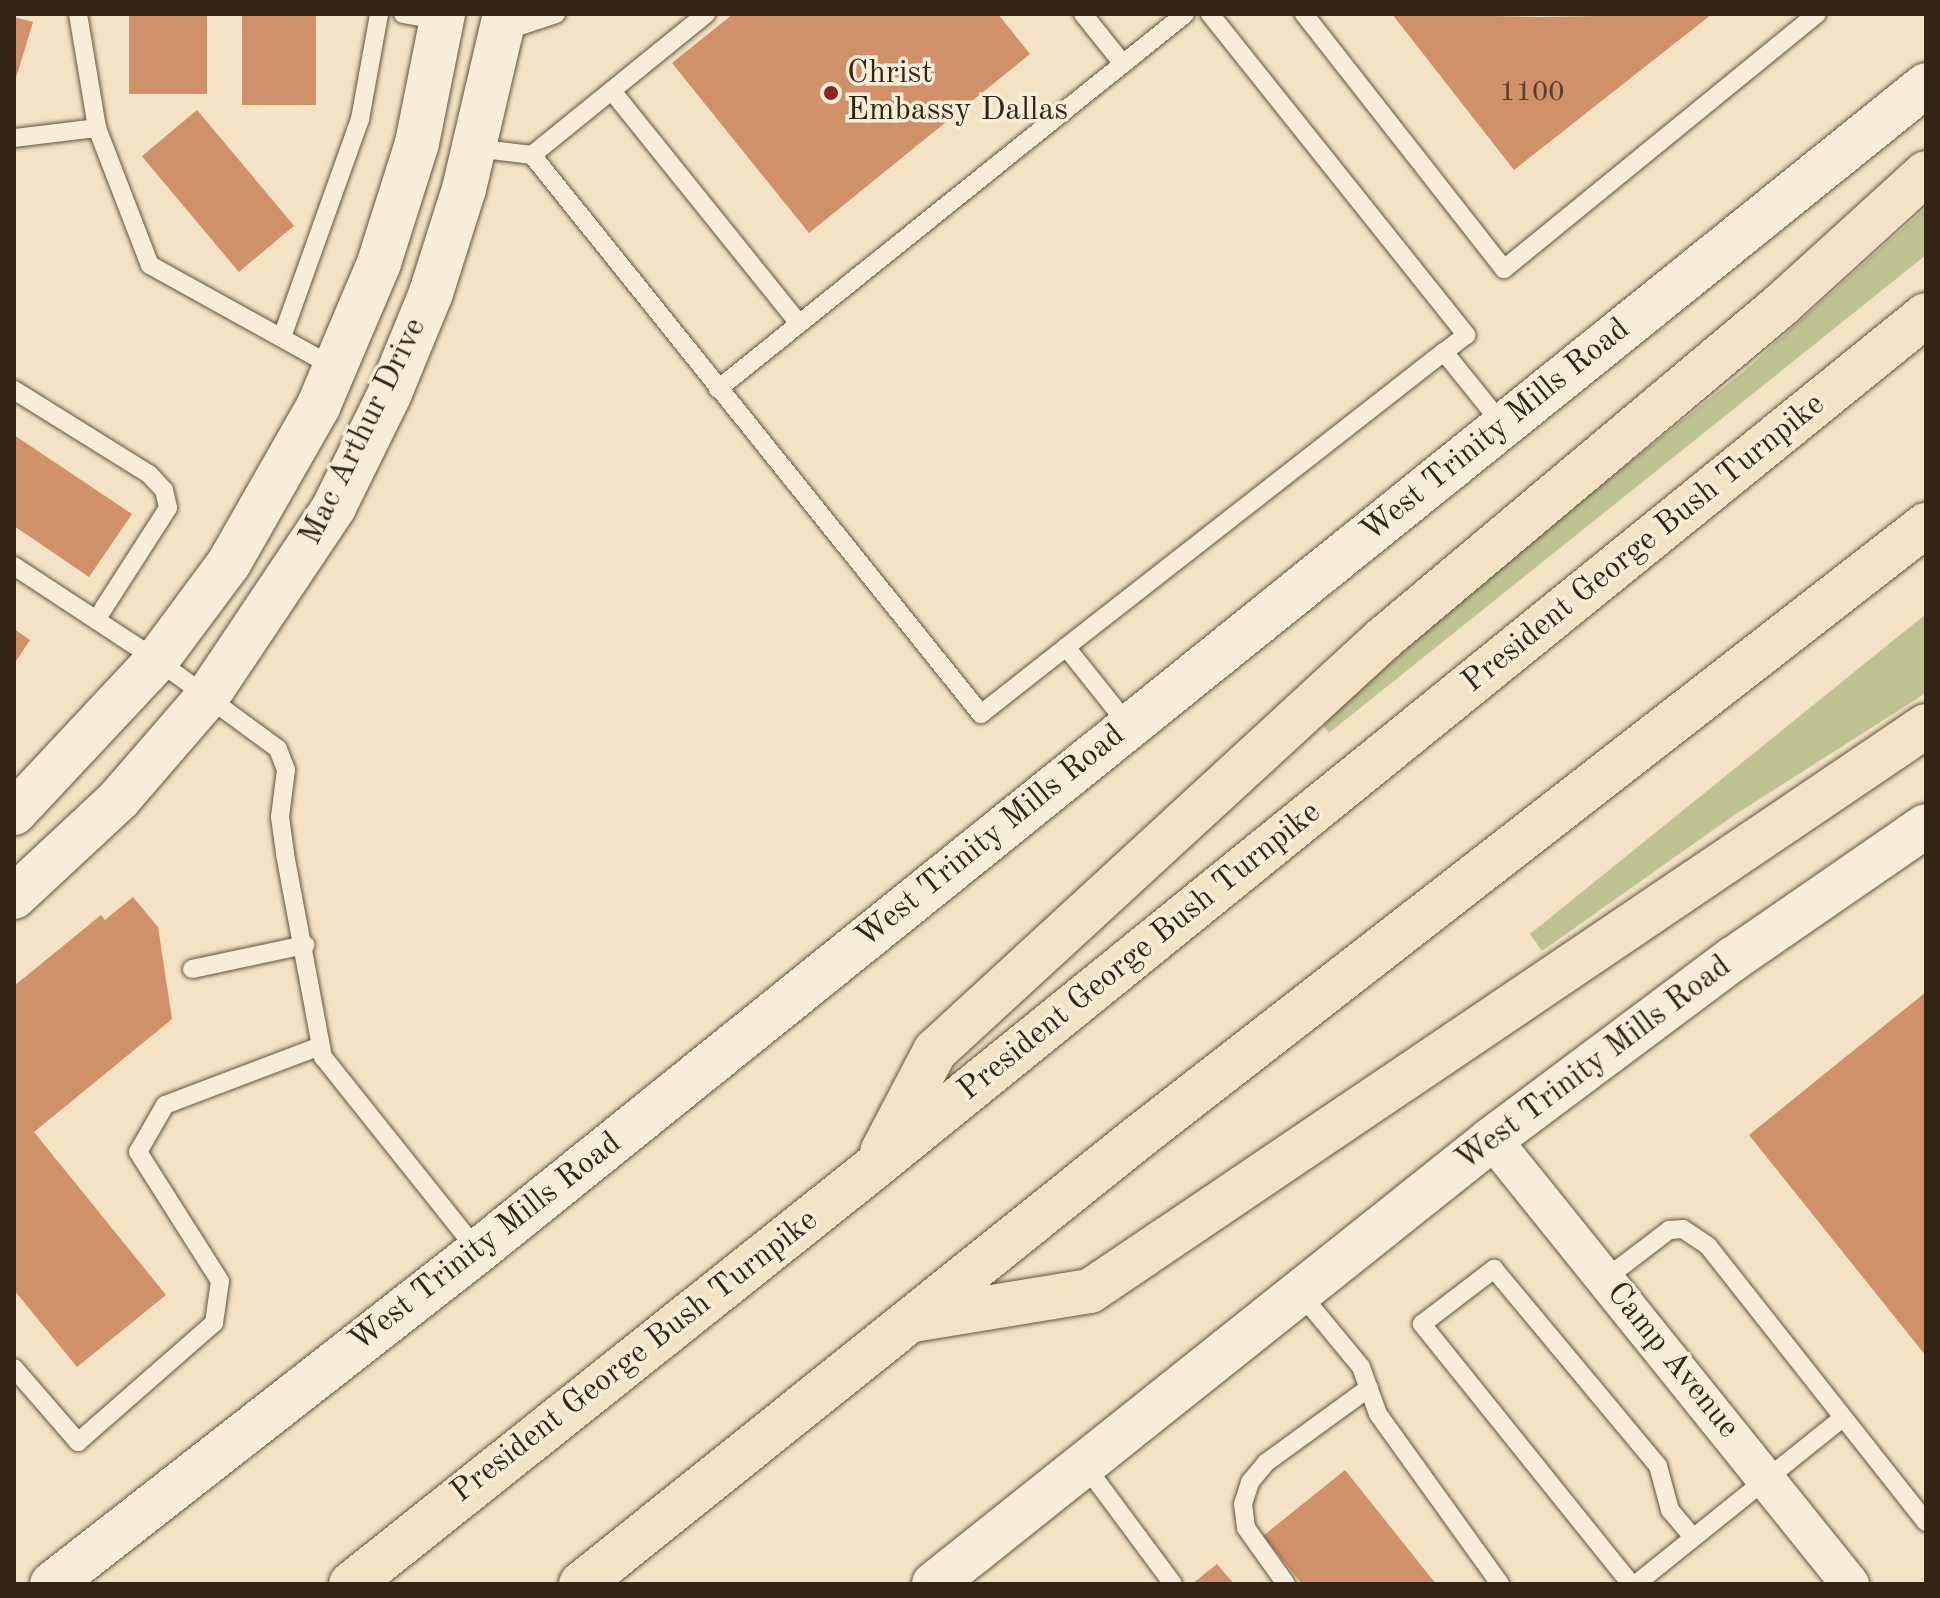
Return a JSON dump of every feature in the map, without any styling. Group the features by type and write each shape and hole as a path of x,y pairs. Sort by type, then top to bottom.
{"highway":[{"path":"873,1168 935,1051 1383,639 1781,305 1926,173"},
{"name":"President George Bush Turnpike","path":"351,1584 873,1168 1926,315"},
{"path":"581,1584 1140,1136 1926,525"},
{"path":"911,1321 1090,1291 1926,726"}],"main road":[{"path":"430,16 503,23"},
{"name":"Mac Arthur Drive","path":"14,813 157,660 229,563 336,368 379,263 417,143 430,16"},
{"name":"Mac Arthur Drive","path":"14,897 119,799 207,697 334,507 390,393 431,293 474,148 503,23"},
{"name":"West Trinity Mills Road","path":"52,1584 478,1251 1926,85"},
{"name":"West Trinity Mills Road","path":"941,1582 1492,1139 1733,959 1926,826"}],"street":[{"name":"Camp Avenue","path":"1492,1139 1850,1584"}],"lane":[{"path":"78,14 97,128 137,243 150,265 336,368"},
{"path":"282,337 360,119 379,14"},
{"path":"503,23 556,14"},
{"path":"532,155 706,14"},
{"path":"1083,14 1123,64"},
{"path":"718,389 1185,14"},
{"path":"474,148 532,155 981,714 1466,335 1210,14"},
{"path":"1304,14 1504,269 1817,14"},
{"path":"612,91 798,322"},
{"path":"14,138 97,128"},
{"path":"1444,352 1503,425"},
{"path":"14,390 149,474 164,490 168,508 96,620"},
{"path":"14,566 157,660 278,749 286,770 281,828 305,945 320,1046 360,1106 478,1251"},
{"path":"1066,647 1129,726"},
{"path":"192,969 305,945"},
{"path":"14,1368 78,1442 214,1323 220,1281 138,1152 165,1105 320,1046"},
{"path":"1605,1279 1669,1230 1683,1229 1708,1246 1841,1419 1926,1522"},
{"path":"1693,1537 1670,1510 1658,1466 1494,1269 1422,1324 1633,1584 1693,1537 1841,1419"},
{"path":"1300,1293 1361,1367 1378,1414 1500,1584"},
{"path":"1286,1584 1246,1528 1243,1504 1250,1482 1267,1462 1369,1388"},
{"path":"1084,1464 1173,1584"}],"green space":[{"path":"1926,208 1926,255 1329,733 1322,724 1493,572 1743,372"},
{"path":"1926,614 1926,693 1733,816 1542,951 1530,934"}],"building":[{"path":"129,14 207,14 207,94 129,94"},
{"path":"242,14 316,14 316,105 242,105"},
{"path":"733,14 998,14 1030,54 809,233 672,63"},
{"path":"1392,14 1542,17 1712,14 1514,170"},
{"path":"14,17 33,22 15,81 14,81"},
{"path":"197,110 294,226 239,272 142,156"},
{"path":"14,435 132,514 89,577 14,526"},
{"path":"14,629 30,640 14,664"},
{"path":"133,897 158,927 172,1019 34,1132 166,1295 77,1367 14,1290 14,986 101,915 105,920"},
{"path":"1926,992 1926,1356 1749,1135"},
{"path":"1345,1470 1436,1584 1302,1584 1263,1536"},
{"path":"1217,1564 1234,1584 1192,1584"}],"place":[{"name":"Christ Embassy Dallas","path":"831,93"}]}
